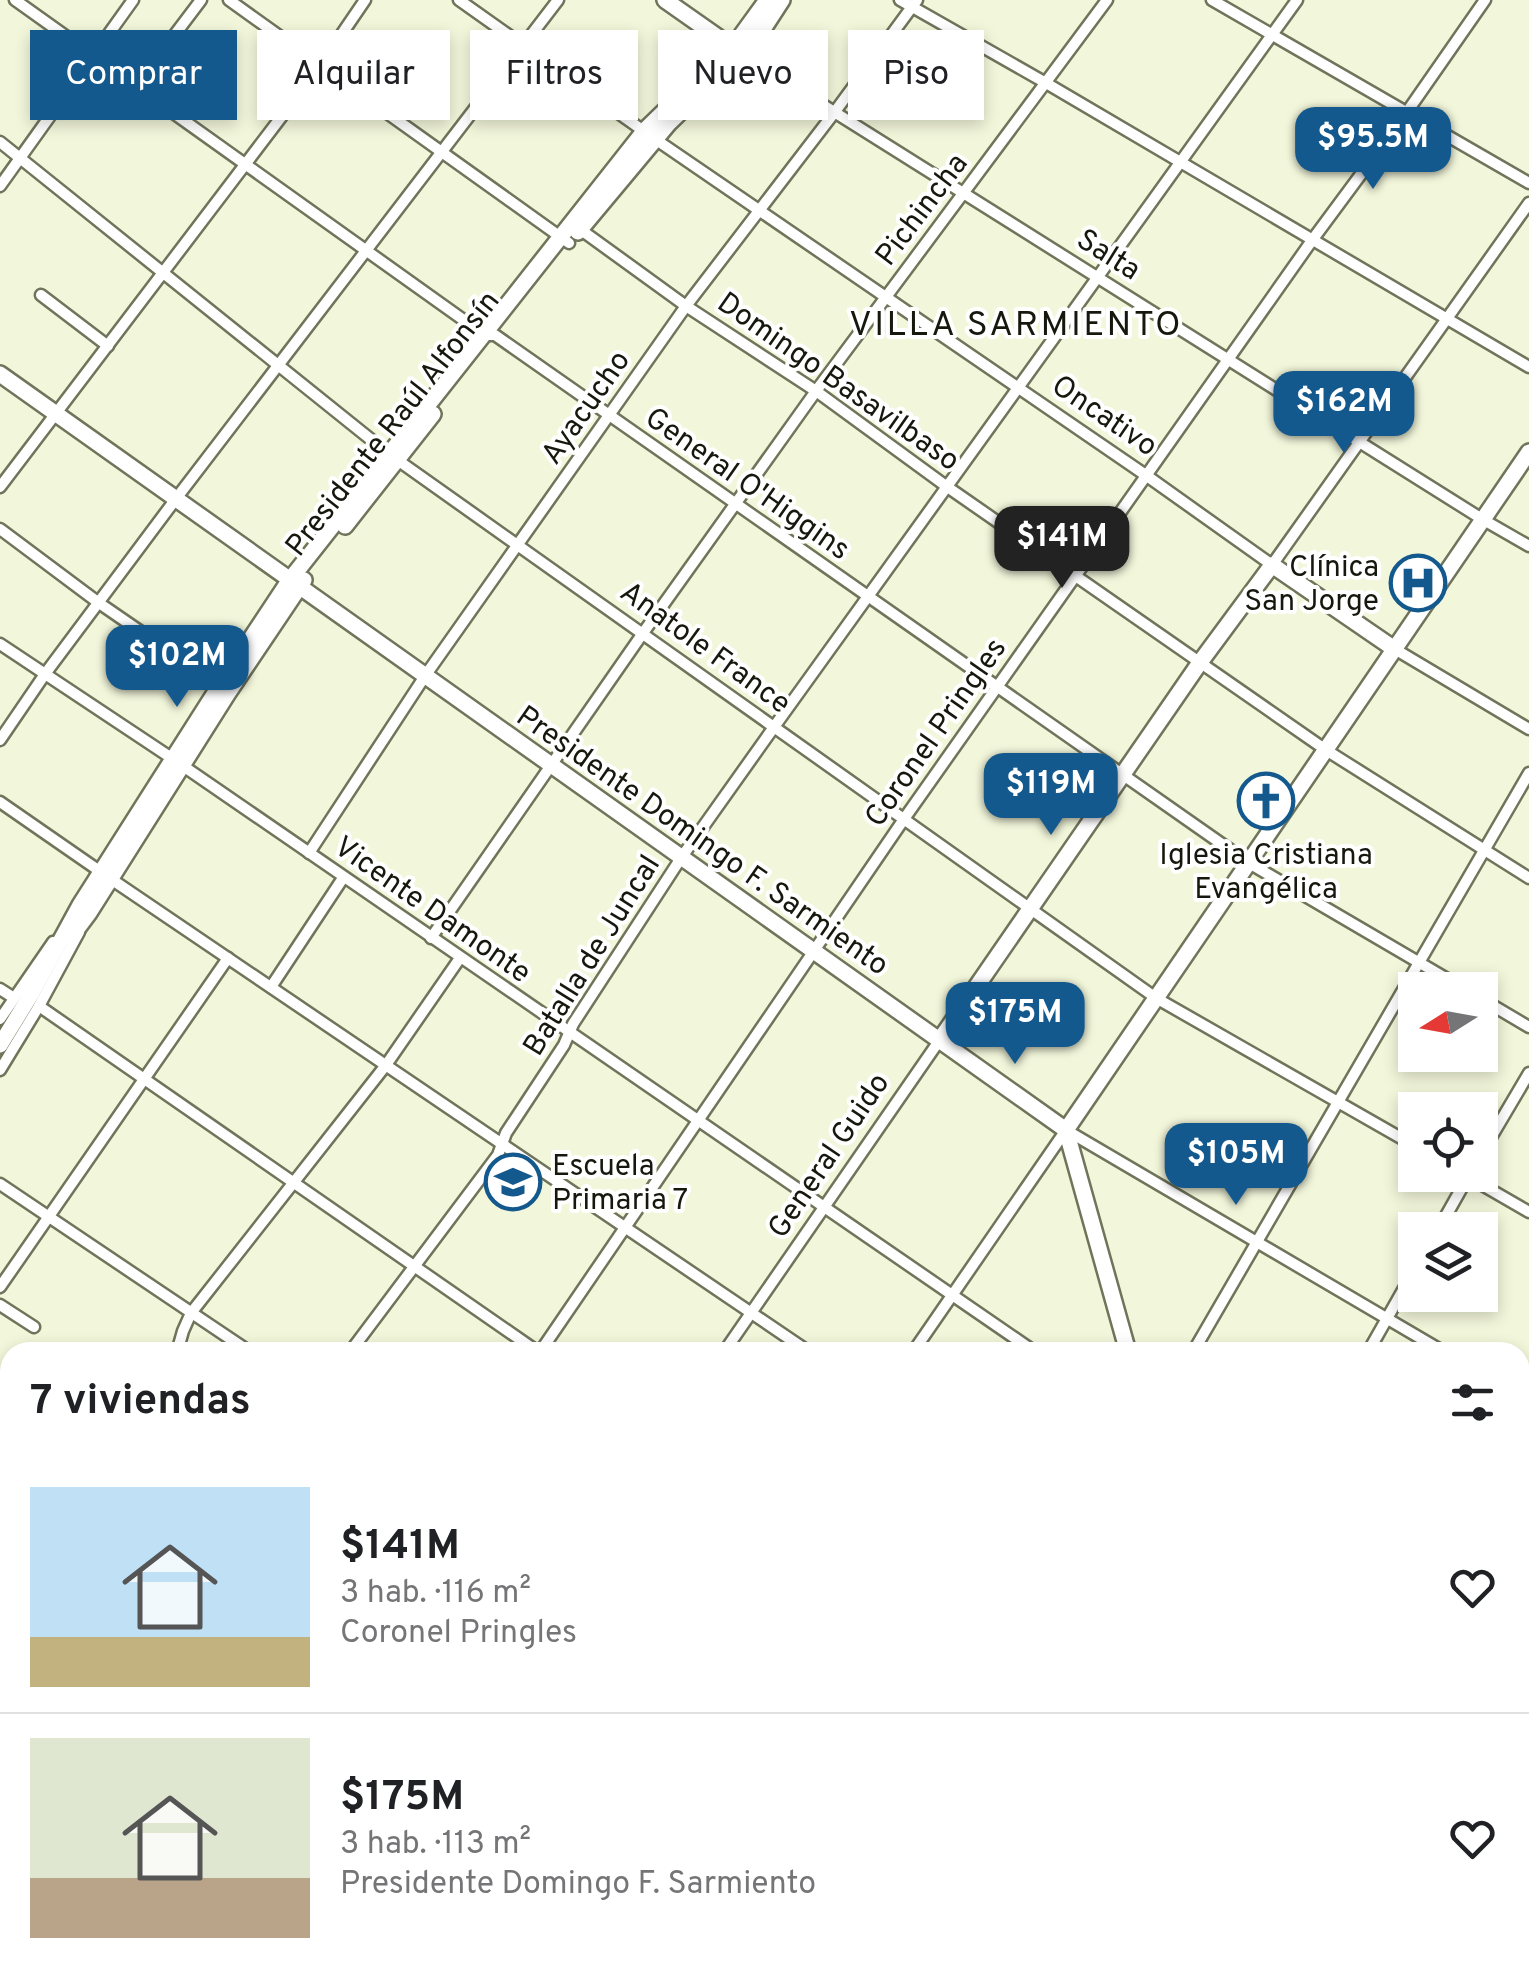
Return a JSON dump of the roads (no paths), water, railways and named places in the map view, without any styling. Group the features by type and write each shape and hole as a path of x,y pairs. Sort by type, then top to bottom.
{"main road":[{"name":"Salta","path":"664,0 708,30"},
{"name":"Presidente Raúl Alfonsín","path":"746,30 767,0"},
{"name":"Presidente Raúl Alfonsín","path":"763,30 782,0"},
{"name":"Presidente Raúl Alfonsín","path":"35,999 44,972 294,584 570,233 664,120"},
{"name":"Presidente Domingo F. Sarmiento","path":"0,374 1066,1130"},
{"path":"1125,1342 1066,1130 1529,452"},
{"name":"Oncativo","path":"1272,565 1393,648"},
{"name":"General Guido","path":"939,1041 1201,661 1272,565"},
{"path":"0,1045 35,999"}],"street":[{"name":"General O'Higgins","path":"15,0 56,30"},
{"path":"111,30 133,0"},
{"path":"178,30 200,0"},
{"name":"Domingo Basavilbaso","path":"229,0 270,30"},
{"path":"345,30 366,0"},
{"name":"Oncativo","path":"458,0 501,30"},
{"path":"535,30 558,0"},
{"path":"900,0 914,3 1529,366"},
{"name":"Pichincha","path":"432,938 642,633 816,391 1107,0"},
{"path":"1212,0 1529,183"},
{"name":"Batalla de Juncal","path":"358,1342 498,1155 506,1133 564,1046 573,1024 681,858 1297,0"},
{"name":"Coronel Pringles","path":"546,1342 996,687 1485,0"},
{"name":"Ayacucho","path":"308,853 425,676 686,306 914,3"},
{"name":"Salta","path":"828,108 1529,546"},
{"path":"0,740 45,674 470,115"},
{"path":"0,186 47,120"},
{"name":"General O'Higgins","path":"182,120 1249,863 1434,972"},
{"path":"0,486 279,120"},
{"name":"Domingo Basavilbaso","path":"397,120 816,391 1326,750 1529,878"},
{"name":"Oncativo","path":"630,120 1272,565"},
{"name":"Anatole France","path":"0,142 393,457 1156,998 1398,1136"},
{"name":"General Guido","path":"1272,565 1529,203"},
{"path":"41,295 108,346"},
{"path":"0,530 224,689"},
{"name":"Vicente Damonte","path":"0,644 178,762 1021,1342"},
{"name":"Oncativo","path":"1393,648 1529,729"},
{"path":"1199,1342 1529,773"},
{"path":"0,802 795,1342"},
{"path":"271,988 343,878"},
{"name":"Presidente Raúl Alfonsín","path":"0,1020 85,909"},
{"name":"Presidente Raúl Alfonsín","path":"35,999 85,909"},
{"path":"0,1287 228,958"},
{"path":"179,1342 191,1313 386,1064 460,958"},
{"path":"0,989 14,998"},
{"path":"0,1070 35,999 292,1184 524,1342"},
{"path":"1498,1008 1529,1026"},
{"name":"General Guido","path":"731,1342 939,1041"},
{"path":"1498,1126 1529,1073"},
{"path":"920,1342 1066,1130"},
{"name":"Presidente Domingo F. Sarmiento","path":"1066,1130 1426,1342"},
{"path":"0,1184 235,1342"},
{"path":"1495,1192 1529,1212"},
{"path":"1374,1342 1398,1299"},
{"path":"0,1305 34,1327"}],"place":[{"name":"Clínica San Jorge","path":"1418,583"},
{"name":"Iglesia Cristiana Evangélica","path":"1266,801"},
{"name":"Escuela Primaria 7","path":"513,1182"}],"district":[{"name":"VILLA SARMIENTO","path":"1016,323"}]}
